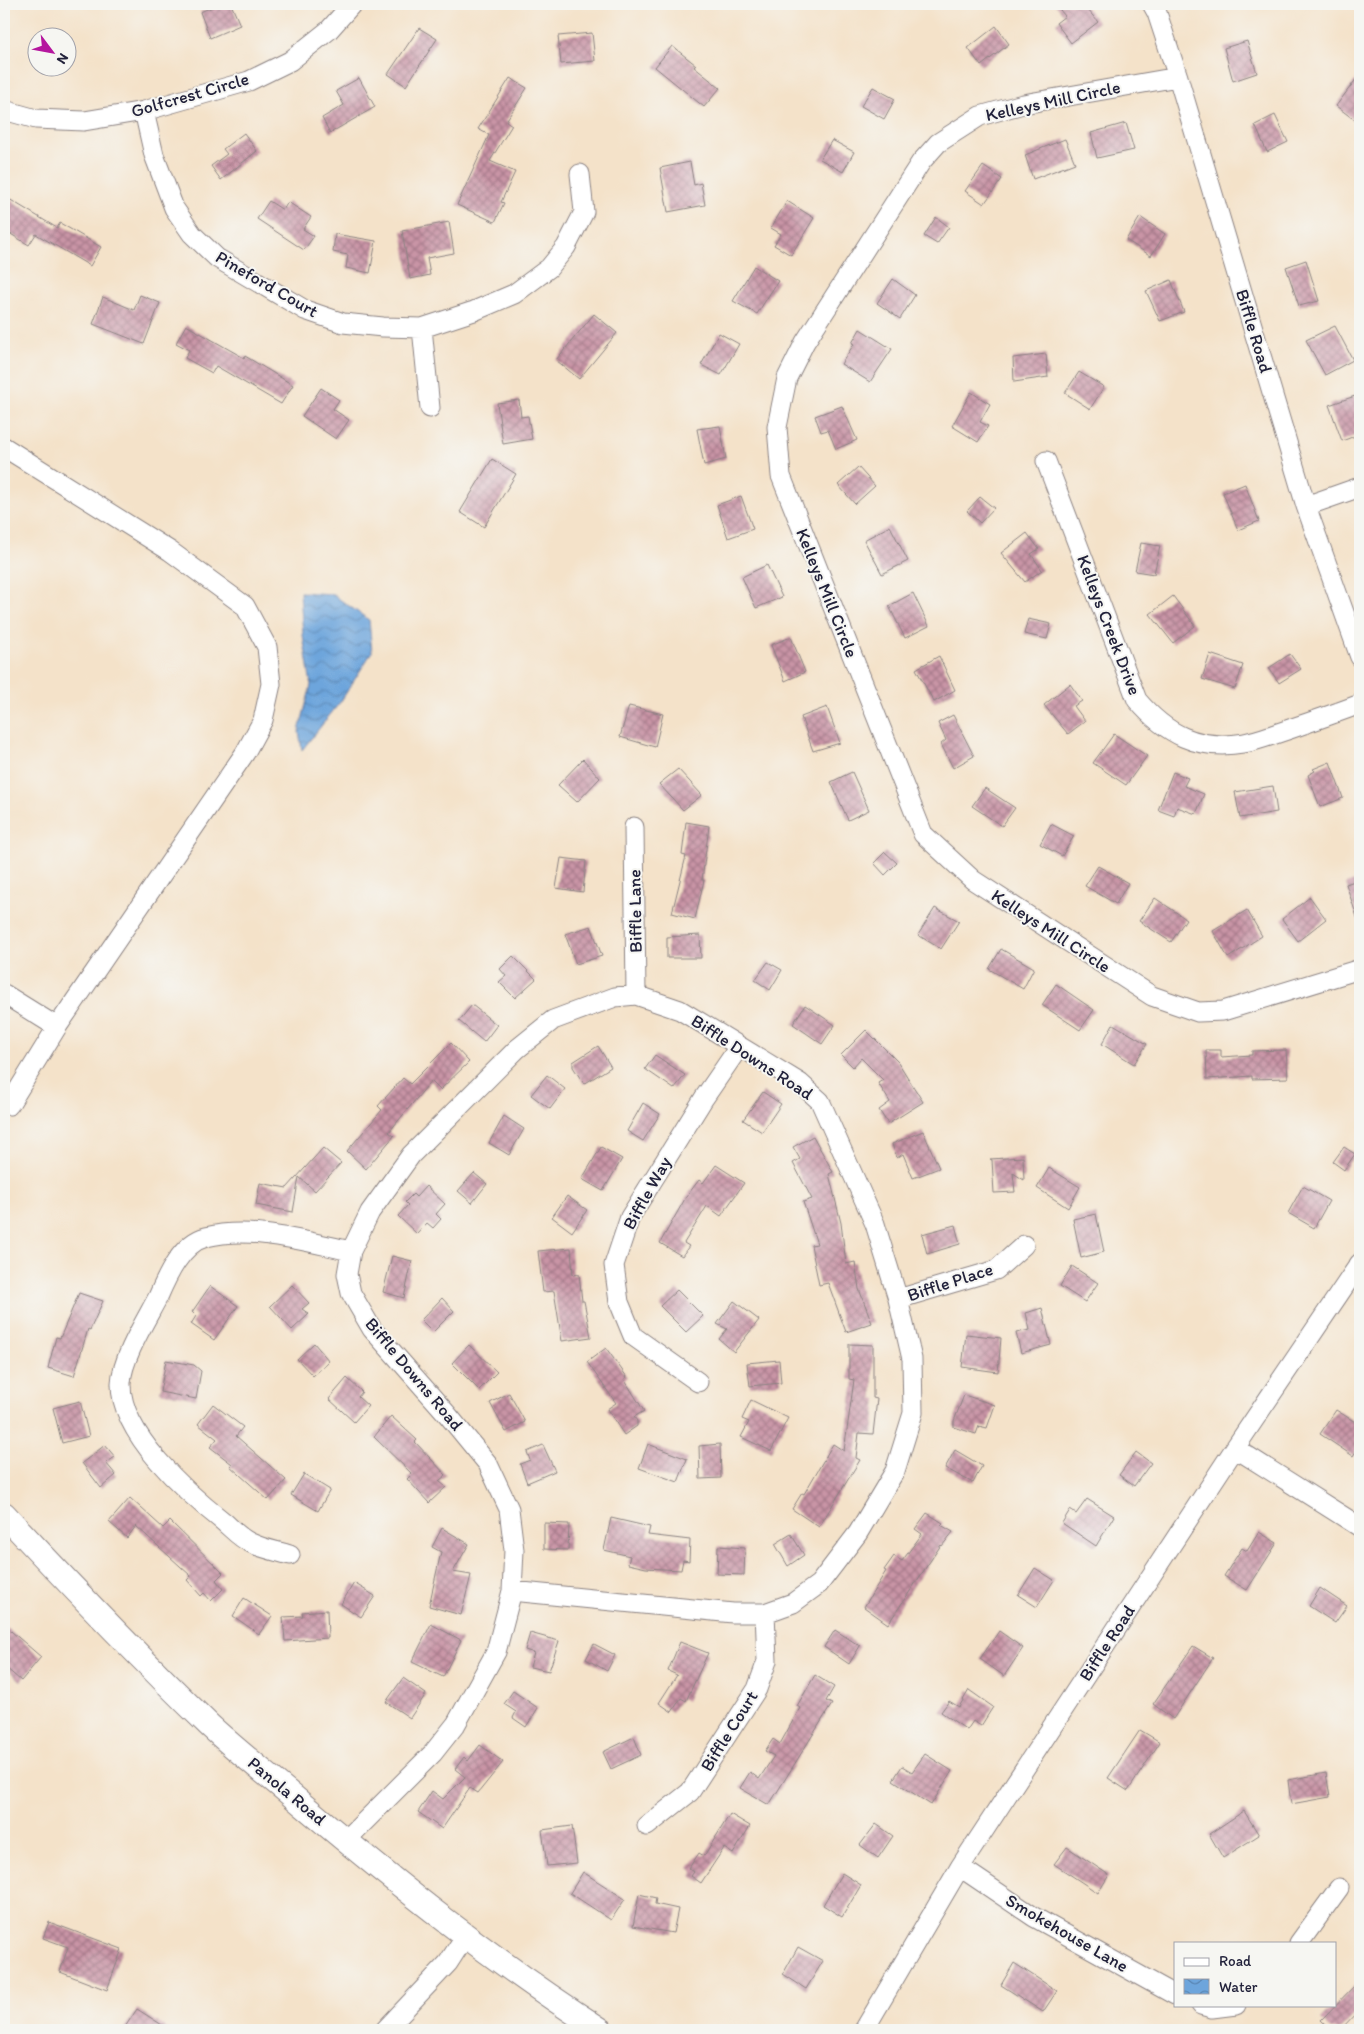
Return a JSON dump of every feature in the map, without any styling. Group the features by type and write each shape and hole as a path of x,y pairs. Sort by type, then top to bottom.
{"main road":[{"name":"Panola Road","path":"4,1514 108,1625 211,1726 345,1841 466,1935 557,2002 601,2030"}],"street":[{"name":"Golfcrest Circle","path":"4,110 36,119 84,121 144,111 249,81 290,61 329,30 352,4"},
{"name":"Biffle Road","path":"1152,4 1157,13 1178,77 1306,506 1360,657"},
{"name":"Kelleys Mill Circle","path":"1178,77 1023,104 980,116 938,143 921,162 805,342 787,378 777,427 781,476 923,834 973,880 1152,996 1198,1012 1223,1011 1360,969"},
{"name":"Pineford Court","path":"144,111 154,155 174,208 192,234 217,258 305,310 343,323 422,328 474,311 514,294 549,268 566,247 584,212 580,174"},
{"path":"422,328 430,408"},
{"path":"4,448 170,550 245,606 267,647 271,684 264,720 245,753 57,1026 9,1105"},
{"name":"Kelleys Creek Drive","path":"1046,461 1137,700 1153,718 1173,733 1196,742 1221,746 1246,743 1360,704"},
{"path":"1306,506 1360,487"},
{"name":"Biffle Lane","path":"634,827 636,995"},
{"path":"4,994 57,1026"},
{"name":"Biffle Downs Road","path":"345,1841 433,1753 456,1724 496,1652 512,1591 514,1550 509,1509 488,1464 372,1329 351,1293 347,1274 351,1251 370,1212 411,1155 516,1049 553,1020 615,997 636,995 680,1010 800,1083 820,1101 874,1224 898,1300 912,1359 913,1413 895,1471 858,1533 819,1584 793,1604 766,1613 733,1613 512,1591"},
{"name":"Biffle Way","path":"698,1382 633,1336 619,1302 614,1265 630,1217 704,1098 739,1047"},
{"path":"290,1555 249,1543 196,1499 152,1452 135,1428 123,1403 122,1383 125,1364 165,1282 183,1251 203,1237 228,1232 262,1235 351,1251"},
{"name":"Biffle Place","path":"898,1300 996,1270 1024,1245"},
{"name":"Biffle Road","path":"864,2030 960,1867 1235,1448 1360,1263"},
{"path":"1235,1448 1360,1527"},
{"name":"Biffle Court","path":"648,1826 690,1792 757,1689 767,1661 766,1613"},
{"name":"Smokehouse Lane","path":"960,1867 1034,1917 1174,1994"},
{"path":"1300,1942 1339,1888"},
{"path":"384,2030 448,1963 466,1935"},
{"path":"1205,2006 1212,2008 1234,2006"}],"water":[{"path":"300,592 332,594 369,620 372,652 341,701 302,750 299,731 311,685 303,635"}],"building":[{"path":"220,4 231,4 240,25 210,38 200,12"},
{"path":"1055,4 1083,4 1098,22 1071,43 1056,23 1065,16"},
{"path":"996,26 1009,44 981,66 968,48"},
{"path":"419,28 437,39 406,86 388,74"},
{"path":"592,33 595,61 561,64 558,36"},
{"path":"1247,41 1257,73 1233,81 1224,48"},
{"path":"672,46 696,65 694,67 720,88 704,107 655,67"},
{"path":"1360,74 1360,124 1336,106"},
{"path":"359,78 375,107 330,133 322,118 344,105 336,91"},
{"path":"510,78 527,88 506,121 512,125 490,161 515,172 501,202 504,203 495,222 457,205 489,135 478,129"},
{"path":"873,87 895,99 884,119 861,106"},
{"path":"1275,115 1288,142 1267,152 1255,125"},
{"path":"1126,123 1134,150 1097,158 1091,133"},
{"path":"244,133 257,151 221,180 211,166 227,154 223,149"},
{"path":"1065,139 1075,163 1033,179 1025,155"},
{"path":"832,140 854,152 843,172 820,159"},
{"path":"690,162 694,185 701,183 705,205 668,212 660,168"},
{"path":"983,166 1002,179 984,204 965,191"},
{"path":"4,196 57,228 60,223 101,247 90,266 36,234 29,245 4,230"},
{"path":"269,201 283,210 288,202 311,217 303,229 314,236 304,250 257,219"},
{"path":"787,201 814,218 791,255 774,245 781,234 771,228"},
{"path":"936,217 949,227 937,244 924,236"},
{"path":"1140,217 1165,234 1151,256 1126,240"},
{"path":"449,222 454,253 427,258 430,275 410,279 402,231"},
{"path":"335,234 376,241 370,273 346,268 348,255 333,252"},
{"path":"1306,260 1319,301 1299,306 1286,267"},
{"path":"754,266 778,281 757,314 733,301"},
{"path":"893,279 915,295 900,319 877,303"},
{"path":"1171,280 1184,312 1160,321 1146,291"},
{"path":"140,295 160,303 144,344 93,324 103,297 134,310"},
{"path":"594,314 617,333 579,379 556,360"},
{"path":"186,325 244,358 245,356 293,385 281,404 216,366 212,373 185,358 189,350 176,343"},
{"path":"1335,326 1353,360 1325,375 1306,340"},
{"path":"860,329 892,349 870,382 841,364 854,344 852,343"},
{"path":"719,333 739,344 721,375 701,365"},
{"path":"1046,354 1048,377 1014,382 1013,358"},
{"path":"1079,372 1104,387 1090,409 1065,393"},
{"path":"321,388 339,400 333,409 349,420 336,439 302,416"},
{"path":"971,392 990,404 980,422 988,426 978,442 952,426"},
{"path":"1355,396 1360,413 1360,434 1342,441 1329,405"},
{"path":"519,400 521,417 528,416 532,439 503,444 497,403"},
{"path":"842,406 857,440 836,449 828,430 821,432 815,416"},
{"path":"720,426 726,459 704,465 697,429"},
{"path":"492,459 516,474 484,527 460,512"},
{"path":"858,467 875,486 855,504 838,485"},
{"path":"1245,484 1259,521 1238,530 1223,493"},
{"path":"741,496 753,529 728,538 717,505"},
{"path":"980,497 994,508 980,523 967,511"},
{"path":"890,526 908,561 882,574 864,540"},
{"path":"1027,533 1039,549 1031,554 1042,570 1025,582 1001,553"},
{"path":"1141,543 1160,546 1154,574 1135,571"},
{"path":"767,565 782,597 756,608 742,577"},
{"path":"913,593 929,626 905,638 889,606"},
{"path":"1173,596 1195,626 1173,643 1150,614"},
{"path":"1028,619 1051,624 1047,639 1024,634"},
{"path":"791,637 805,672 785,681 771,645"},
{"path":"1210,654 1243,665 1235,689 1202,679"},
{"path":"1290,654 1301,669 1279,683 1269,668"},
{"path":"939,656 955,690 934,702 916,669"},
{"path":"1070,684 1082,701 1074,706 1085,721 1068,734 1044,705"},
{"path":"629,706 663,714 655,747 620,737"},
{"path":"827,707 840,743 813,751 801,717"},
{"path":"953,715 974,756 953,768 941,744 946,740 938,723"},
{"path":"1114,734 1147,756 1126,785 1093,763"},
{"path":"583,759 600,778 577,802 558,785"},
{"path":"1330,762 1343,798 1320,807 1308,775 1315,771 1313,769"},
{"path":"678,769 702,795 683,810 659,784"},
{"path":"852,772 869,810 848,820 831,782"},
{"path":"1173,772 1188,778 1184,786 1204,794 1196,814 1177,807 1174,816 1158,810"},
{"path":"1273,786 1277,812 1240,818 1235,792"},
{"path":"985,788 1015,808 1002,826 972,806"},
{"path":"686,822 709,826 702,880 704,880 695,919 672,913 686,856 682,855"},
{"path":"1051,824 1074,836 1062,856 1040,844"},
{"path":"885,852 897,863 885,875 874,863"},
{"path":"561,858 586,861 583,892 556,888"},
{"path":"1098,866 1128,883 1116,904 1085,886"},
{"path":"1360,879 1360,920 1358,920 1346,884"},
{"path":"1310,897 1326,919 1298,941 1282,919"},
{"path":"1155,898 1186,919 1171,942 1139,921"},
{"path":"935,908 959,921 941,949 918,935"},
{"path":"1247,910 1262,936 1228,958 1213,931"},
{"path":"591,926 602,956 576,964 565,934"},
{"path":"700,935 701,958 667,958 667,937"},
{"path":"1001,949 1034,968 1023,989 989,969"},
{"path":"513,956 536,979 515,998 499,982 506,976 500,969"},
{"path":"768,962 782,970 770,990 755,980"},
{"path":"1056,984 1094,1010 1080,1030 1042,1005"},
{"path":"472,1005 497,1025 484,1042 459,1021"},
{"path":"805,1005 835,1025 822,1044 793,1024"},
{"path":"1113,1024 1147,1044 1134,1064 1102,1044"},
{"path":"866,1030 898,1062 923,1102 888,1124 879,1110 890,1102 878,1083 883,1080 861,1058 853,1067 841,1055"},
{"path":"451,1043 469,1062 440,1090 431,1081 389,1132 394,1136 366,1169 347,1151 382,1110 378,1106 403,1078 410,1084"},
{"path":"598,1046 611,1067 584,1084 573,1067 573,1062"},
{"path":"1206,1050 1221,1050 1221,1057 1252,1055 1252,1051 1286,1050 1288,1078 1252,1079 1252,1076 1207,1079"},
{"path":"655,1055 685,1075 674,1089 645,1069"},
{"path":"547,1075 565,1089 550,1109 531,1095"},
{"path":"763,1092 781,1104 762,1132 743,1120"},
{"path":"643,1103 660,1114 643,1141 627,1131"},
{"path":"504,1116 524,1129 509,1155 489,1143"},
{"path":"923,1131 939,1168 913,1178 903,1154 897,1158 892,1144"},
{"path":"813,1136 833,1172 829,1174 841,1223 846,1264 855,1262 859,1289 872,1323 846,1332 828,1283 819,1285 811,1245 817,1244 803,1202 812,1199 793,1163 800,1159 793,1147"},
{"path":"601,1147 622,1159 603,1191 582,1179"},
{"path":"1344,1147 1355,1154 1344,1170 1333,1162"},
{"path":"323,1148 341,1163 315,1191 299,1177 293,1212 256,1205 260,1183 287,1188"},
{"path":"1023,1157 1024,1180 1013,1173 1015,1192 994,1193 992,1160 990,1159"},
{"path":"716,1165 744,1183 721,1216 707,1206 684,1243 689,1246 682,1256 660,1243 686,1197 699,1180 703,1183"},
{"path":"1049,1168 1080,1187 1068,1208 1037,1188"},
{"path":"474,1173 487,1184 472,1203 458,1191"},
{"path":"426,1186 445,1204 436,1214 441,1219 433,1228 427,1223 417,1234 398,1216 408,1205 405,1202 413,1194 416,1197"},
{"path":"1303,1186 1329,1201 1314,1228 1288,1213"},
{"path":"567,1196 587,1210 572,1232 552,1217"},
{"path":"1096,1214 1104,1252 1081,1258 1073,1219"},
{"path":"955,1225 960,1244 927,1254 922,1234"},
{"path":"571,1248 573,1275 579,1274 582,1301 584,1301 591,1337 562,1341 554,1291 543,1292 538,1251"},
{"path":"392,1256 412,1261 404,1298 383,1292"},
{"path":"1072,1266 1098,1283 1085,1302 1060,1286"},
{"path":"292,1285 309,1303 302,1309 309,1314 292,1330 270,1306"},
{"path":"210,1286 238,1306 214,1340 191,1324 196,1316 192,1312"},
{"path":"677,1290 703,1316 686,1332 660,1306"},
{"path":"79,1293 103,1301 90,1330 88,1329 74,1376 48,1368 56,1337 60,1338"},
{"path":"442,1298 454,1311 433,1332 421,1320"},
{"path":"734,1301 759,1320 734,1352 719,1339 727,1329 717,1324"},
{"path":"1042,1308 1051,1345 1021,1353 1016,1333 1030,1330 1026,1313"},
{"path":"966,1334 1001,1338 998,1372 962,1367"},
{"path":"314,1343 329,1361 313,1376 297,1359"},
{"path":"849,1344 873,1345 873,1398 877,1399 873,1434 859,1433 856,1458 860,1460 819,1527 792,1509 802,1493 804,1494 833,1444 844,1451 854,1380 849,1379"},
{"path":"469,1345 497,1372 479,1390 452,1363"},
{"path":"606,1348 627,1377 624,1379 644,1411 634,1417 637,1421 637,1426 624,1435 607,1409 616,1403 587,1362"},
{"path":"166,1360 194,1365 201,1371 196,1399 160,1392"},
{"path":"779,1360 781,1383 750,1386 747,1363"},
{"path":"347,1378 362,1392 358,1397 368,1406 354,1422 329,1399"},
{"path":"509,1393 525,1422 506,1432 490,1403"},
{"path":"964,1395 995,1405 987,1428 979,1426 976,1434 954,1427 954,1421"},
{"path":"751,1400 788,1418 771,1451 741,1437 749,1422 742,1419"},
{"path":"80,1401 89,1436 62,1443 53,1408"},
{"path":"213,1404 243,1427 236,1436 286,1480 268,1500 230,1466 232,1464 210,1447 217,1439 198,1424"},
{"path":"1336,1410 1360,1425 1360,1445 1353,1456 1320,1434"},
{"path":"391,1416 417,1440 415,1442 446,1475 439,1481 446,1487 429,1503 407,1479 412,1474 374,1437"},
{"path":"648,1444 687,1459 678,1482 639,1468"},
{"path":"720,1444 721,1478 700,1479 699,1446"},
{"path":"105,1445 115,1457 106,1463 116,1475 101,1488 82,1463"},
{"path":"543,1445 555,1471 527,1483 520,1464 530,1460 527,1452"},
{"path":"955,1450 982,1466 973,1483 945,1468"},
{"path":"1136,1452 1151,1463 1134,1486 1119,1475"},
{"path":"304,1474 330,1490 318,1511 291,1495"},
{"path":"130,1498 163,1528 170,1521 223,1573 216,1580 223,1589 211,1601 204,1593 201,1596 187,1580 191,1576 136,1526 127,1538 109,1522"},
{"path":"1087,1499 1114,1516 1096,1546 1062,1523 1070,1510 1076,1514"},
{"path":"927,1513 953,1532 941,1545 888,1624 864,1607 886,1571 884,1570 894,1556 902,1561 922,1534 915,1529"},
{"path":"611,1518 650,1527 648,1535 690,1540 689,1561 683,1560 681,1570 646,1568 628,1564 630,1556 604,1550"},
{"path":"544,1523 569,1524 568,1550 544,1549"},
{"path":"442,1528 469,1544 453,1572 471,1575 461,1615 429,1606 441,1552 432,1547"},
{"path":"1259,1532 1277,1543 1247,1590 1224,1576 1242,1548 1247,1551"},
{"path":"791,1534 804,1555 788,1566 775,1544"},
{"path":"718,1546 745,1548 744,1575 717,1574"},
{"path":"1035,1568 1054,1580 1037,1607 1018,1595"},
{"path":"354,1583 375,1596 361,1617 341,1604"},
{"path":"1320,1588 1347,1606 1335,1623 1309,1606"},
{"path":"244,1598 272,1616 259,1634 233,1616"},
{"path":"327,1610 328,1638 285,1641 283,1617 303,1616 302,1612"},
{"path":"431,1624 461,1640 443,1677 412,1662"},
{"path":"4,1625 41,1657 21,1681 4,1666"},
{"path":"835,1630 860,1646 849,1664 824,1647"},
{"path":"999,1631 1023,1648 1004,1676 980,1659"},
{"path":"530,1633 559,1641 549,1671 530,1667 534,1653 525,1650"},
{"path":"680,1642 708,1653 686,1701 681,1698 672,1712 659,1703 677,1675 668,1671"},
{"path":"594,1644 615,1655 607,1671 586,1659"},
{"path":"1193,1646 1213,1658 1173,1719 1153,1704"},
{"path":"815,1675 834,1687 826,1701 832,1704 769,1805 740,1788 750,1772 759,1779 774,1756 765,1751 773,1739 780,1744 800,1708 797,1706"},
{"path":"403,1678 426,1694 410,1718 386,1702"},
{"path":"969,1690 993,1707 981,1726 973,1721 967,1730 941,1712 949,1701 959,1707"},
{"path":"513,1691 538,1708 526,1727 513,1718 516,1712 504,1704"},
{"path":"1140,1730 1160,1742 1128,1791 1108,1778"},
{"path":"634,1737 641,1755 611,1769 603,1752"},
{"path":"480,1745 503,1762 478,1793 470,1788 442,1829 418,1812 432,1791 443,1799 465,1777 455,1769 464,1757 468,1761"},
{"path":"925,1754 952,1771 931,1805 893,1780 902,1766 912,1772"},
{"path":"1326,1773 1330,1797 1291,1804 1288,1780"},
{"path":"1244,1811 1259,1835 1223,1858 1209,1834"},
{"path":"730,1814 750,1826 733,1854 724,1848 701,1883 691,1876 694,1872 689,1868 699,1853 704,1856"},
{"path":"876,1824 893,1836 878,1858 860,1845"},
{"path":"572,1826 577,1863 547,1866 542,1830"},
{"path":"1067,1847 1109,1875 1098,1893 1054,1864"},
{"path":"583,1872 625,1899 611,1920 570,1893"},
{"path":"842,1873 861,1885 842,1917 823,1905"},
{"path":"639,1894 656,1898 655,1904 678,1909 673,1933 633,1926"},
{"path":"49,1922 122,1949 107,1990 60,1972 68,1947 43,1938"},
{"path":"798,1947 823,1961 806,1989 783,1974"},
{"path":"1014,1963 1057,1991 1043,2012 1001,1985"},
{"path":"1360,1980 1360,2009 1340,2030 1331,2030 1321,2020"},
{"path":"137,2009 170,2030 123,2030"}]}
